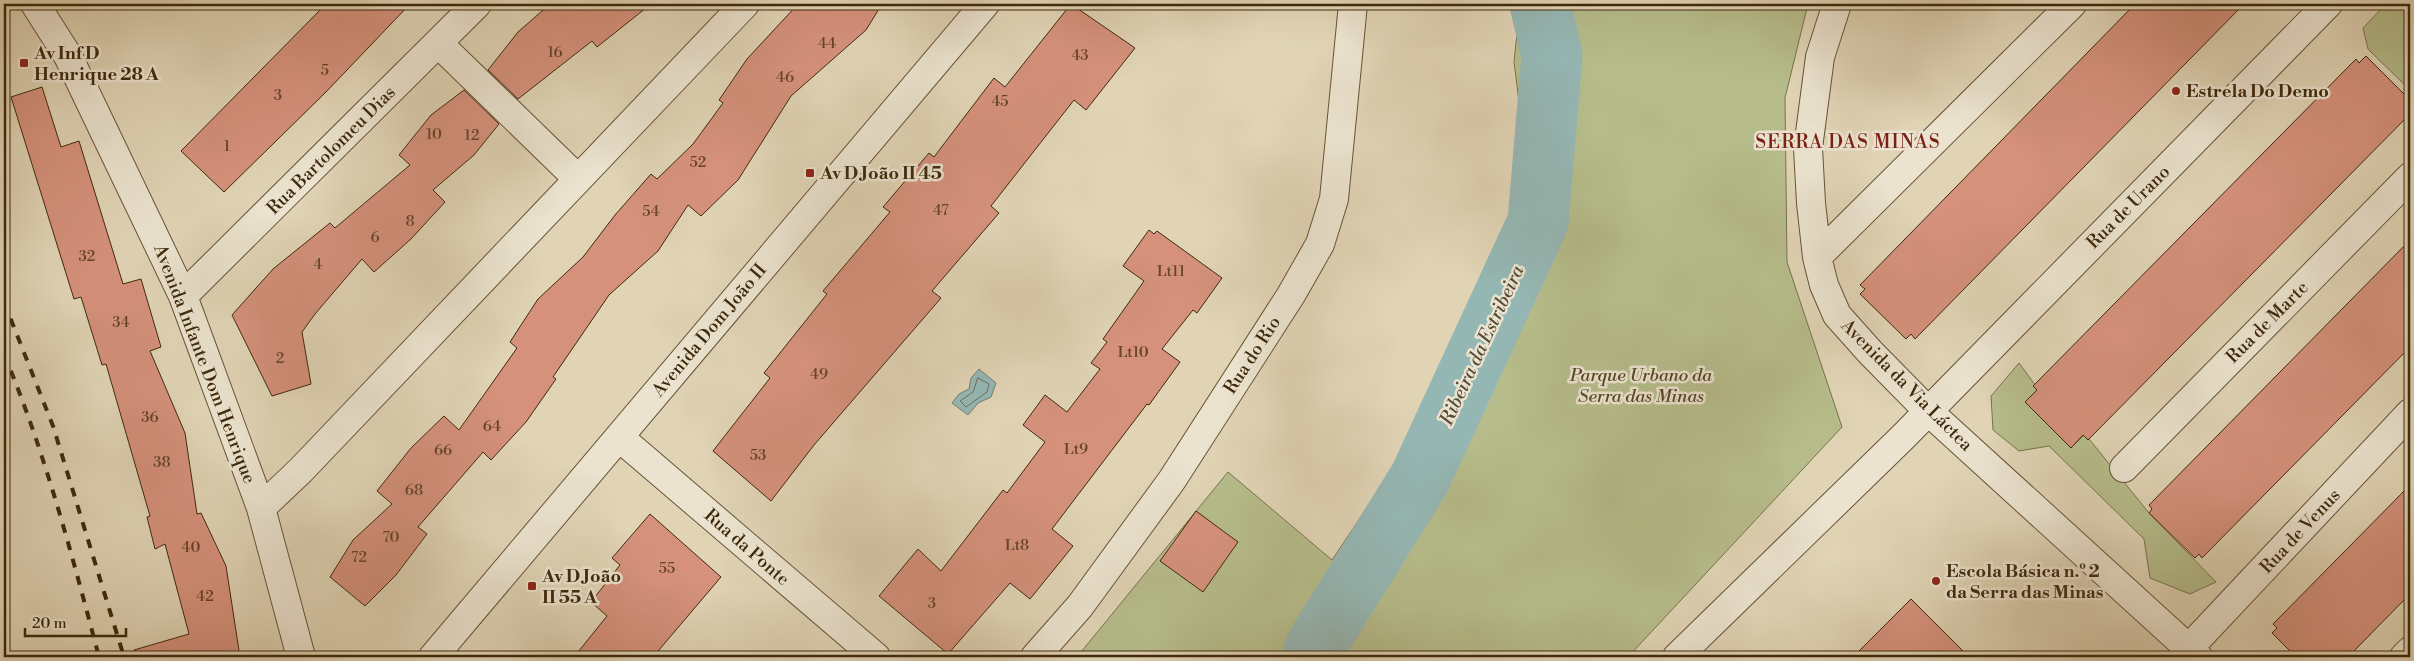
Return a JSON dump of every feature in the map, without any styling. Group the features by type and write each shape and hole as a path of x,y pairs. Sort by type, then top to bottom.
{"street":[{"name":"Avenida Infante Dom Henrique","path":"35,4 68,56 183,296 261,508 301,657"},
{"name":"Rua Bartolomeu Dias","path":"183,296 439,44 477,4"},
{"path":"261,508 301,470 744,4"},
{"name":"Rua do Rio","path":"1035,657 1080,606 1172,480 1291,295 1320,244 1334,199 1353,4"},
{"name":"Avenida da Via Láctea","path":"1837,4 1820,57 1808,148 1810,203 1817,257 1824,285 1837,315 1870,352 1929,412 2194,653"},
{"path":"1817,257 2072,4"},
{"name":"Rua de Urano","path":"1677,657 1929,412 2328,4"},
{"name":"Avenida Dom João II","path":"433,657 619,437 976,7"},
{"path":"439,44 578,179"},
{"name":"Rua de Marte","path":"2124,468 2410,177"},
{"name":"Rua de Venus","path":"2194,653 2410,413"},
{"name":"Rua da Ponte","path":"619,437 876,657"},
{"path":"2404,657 2410,651"}],"green space":[{"name":"Parque Urbano da Serra das Minas","path":"1520,4 1808,4 1785,98 1787,262 1842,427 1628,657 1077,657 1228,472 1332,560 1450,383 1531,197 1514,62"},
{"path":"2386,4 2410,4 2410,90 2368,49 2363,28"},
{"path":"2019,363 2038,389 2025,402 2071,448 2085,434 2149,513 2216,582 2190,594 2150,578 2144,539 2049,446 2019,451 1993,430 1991,396"}],"water":[{"path":"979,369 996,383 991,397 978,403 968,415 952,403 959,394 969,389 971,378"}],"building":[{"path":"326,4 410,4 326,92 224,192 181,151"},
{"path":"550,4 651,4 597,47 592,41 518,99 488,70 518,32"},
{"path":"798,4 882,4 866,30 791,96 738,180 701,216 688,205 658,251 609,295 553,377 556,379 526,422 491,460 483,452 418,527 427,534 396,575 365,606 330,577 353,540 392,504 377,491 411,448 444,416 459,430 517,348 510,342 538,299 583,257 615,215 651,174 657,179 693,144 723,103 719,100 747,59"},
{"path":"1071,4 1135,48 1086,110 1074,100 991,206 999,213 932,291 941,298 814,445 771,501 713,451 770,378 764,373 827,294 823,291 890,212 883,207 929,153 934,157 994,78 1005,87"},
{"path":"2135,4 2244,4 1915,339 1911,334 1906,339 1860,294 1865,289 1860,285"},
{"path":"2366,56 2410,100 2410,114 2088,440 2083,435 2071,448 2025,402 2037,390 2033,386 2356,59 2359,63"},
{"path":"42,87 61,147 79,141 123,284 141,279 161,347 150,351 185,433 197,514 201,513 226,566 240,657 135,657 134,650 189,634 165,544 155,549 147,517 150,516 106,364 102,365 81,297 74,299 11,97"},
{"path":"464,90 499,124 474,155 433,190 445,202 411,239 374,272 362,259 315,314 302,332 311,384 272,396 232,315 273,269 330,223 335,228 410,165 399,155 431,115"},
{"path":"1149,230 1154,234 1157,231 1222,278 1197,313 1193,310 1162,349 1180,362 1149,405 1147,404 1052,529 1073,546 1030,599 1010,583 948,654 879,596 918,549 941,571 1003,490 1007,493 1045,442 1023,425 1045,395 1067,412 1100,369 1091,363 1107,342 1103,339 1144,281 1123,266"},
{"path":"2410,240 2410,347 2202,558 2199,554 2195,558 2149,513 2152,509 2149,505"},
{"path":"2410,485 2410,594 2348,657 2296,657 2272,633 2277,628 2273,624"},
{"path":"1196,511 1238,542 1203,592 1160,561"},
{"path":"650,514 721,577 653,657 574,657 607,616 591,602 620,565 612,558"},
{"path":"1911,599 1969,657 1853,657"}],"waterway":[{"name":"Ribeira da Estribeira","path":"1312,657 1317,644 1420,478 1538,222 1552,55 1540,4"}],"railway":[{"path":"4,302 53,426 124,657"},
{"path":"4,354 45,466 99,657"}],"place":[{"name":"Av Inf D Henrique 28 A","path":"24,63"},
{"name":"Estrela Do Demo","path":"2176,91"},
{"name":"Av D João II 45","path":"810,173"},
{"name":"Escola Básica n.º 2 da Serra das Minas","path":"1936,581"},
{"name":"Av D João II 55 A","path":"532,586"}],"district":[{"name":"SERRA DAS MINAS","path":"1848,141"}]}
